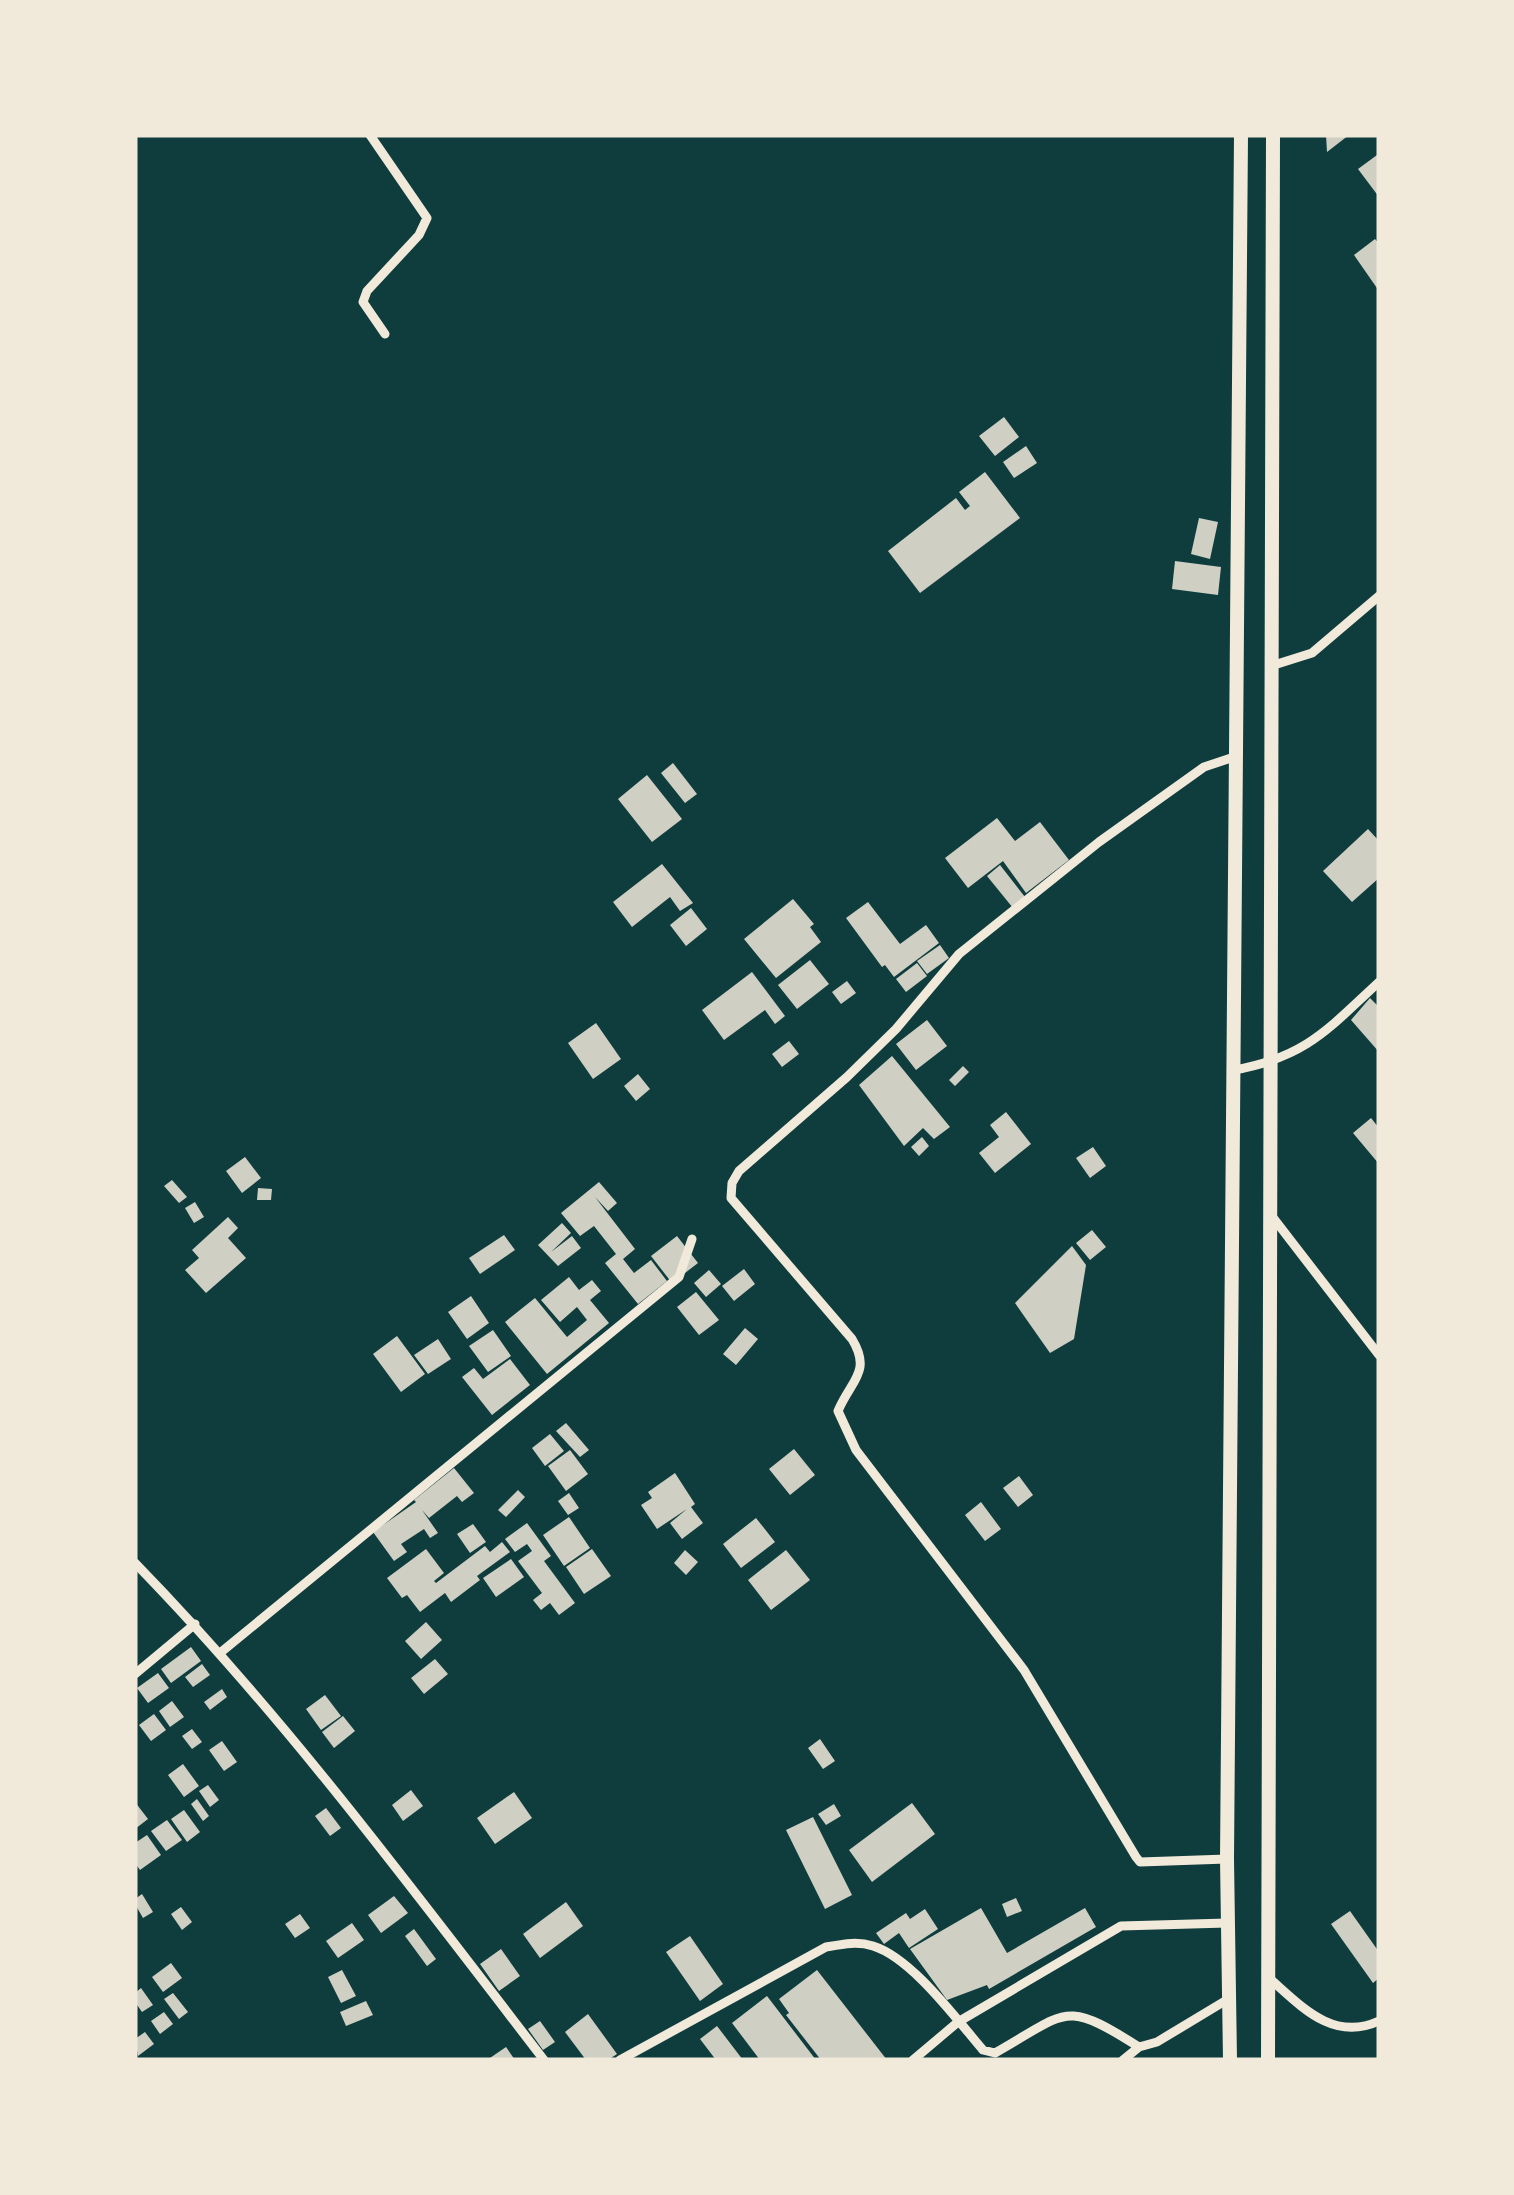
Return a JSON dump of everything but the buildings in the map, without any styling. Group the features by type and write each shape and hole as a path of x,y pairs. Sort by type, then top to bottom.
{"highway":[{"path":"1230,2060 1227,1859 1241,135"},
{"path":"1268,2060 1274,135"}],"street":[{"path":"370,135 427,218 420,235 367,291 363,302 384,334"},
{"path":"1274,665 1312,653 1379,596"},
{"path":"1227,1859 1140,1862 1136,1857 1024,1670 856,1450 841,1424 838,1411 862,1368 863,1357 852,1339 731,1198 732,1184 739,1171 896,1029 958,954 1099,842 1204,768 1234,757"},
{"path":"1234,1070 1271,1063 1292,1054 1325,1032 1379,982"},
{"path":"1272,1215 1379,1355"},
{"path":"220,1653 679,1276 692,1239"},
{"path":"135,1563 195,1624 298,1743 544,2060"},
{"path":"135,1674 195,1624"},
{"path":"913,2060 958,2022 1120,1926 1227,1924"},
{"path":"620,2060 826,1947 854,1942 878,1947 913,1972 983,2050 995,2053 1065,2014 1085,2016 1139,2047"},
{"path":"1268,1976 1312,2017 1341,2029 1365,2028 1379,2021"},
{"path":"1123,2060 1139,2047 1158,2042 1230,1998"}]}
